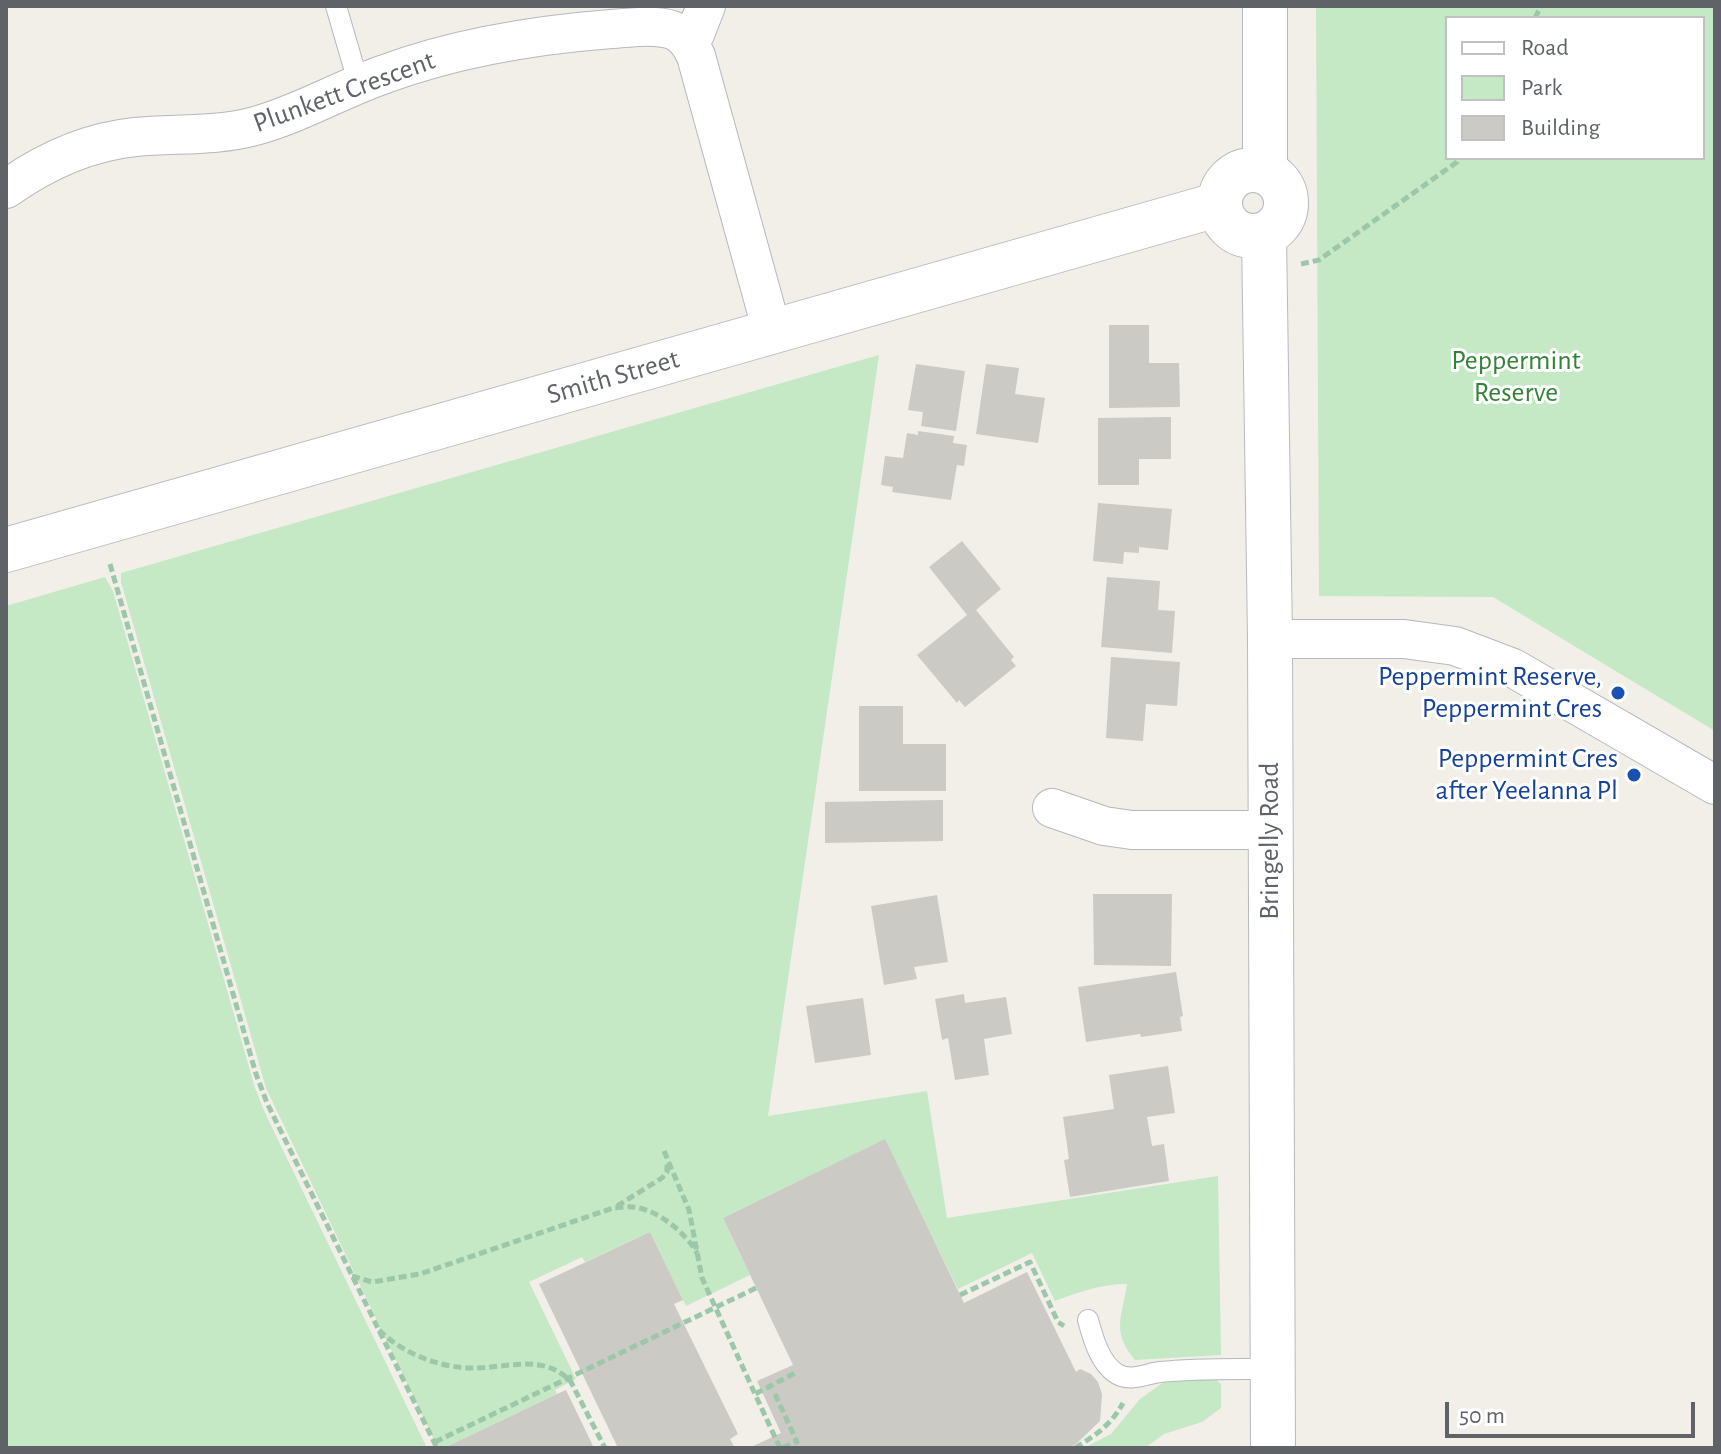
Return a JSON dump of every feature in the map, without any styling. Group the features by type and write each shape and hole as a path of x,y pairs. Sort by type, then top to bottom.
{"main road":[{"path":"1265,6 1265,172"},
{"path":"1243,171 1265,172 1281,184 1287,204 1264,254 1227,223 1220,204 1226,184 1243,171"},
{"name":"Smith Street","path":"6,550 1220,204"},
{"name":"Bringelly Road","path":"1264,254 1270,639 1273,1448"}],"street":[{"path":"706,6 695,34 687,41 696,56 772,331"},
{"name":"Plunkett Crescent","path":"6,189 35,170 87,147 121,139 242,130 292,114 359,85 433,59 526,38 650,27 676,31 687,41"},
{"path":"1270,639 1404,639 1455,646 1513,668 1715,785"},
{"path":"1052,808 1104,826 1132,830 1269,830"}],"lane":[{"path":"336,6 359,85"},
{"path":"1088,1320 1094,1344 1113,1371 1121,1376 1134,1378 1192,1368 1272,1369"}],"path":[{"path":"1264,254 1319,260 1458,160"},
{"path":"110,564 256,1074 267,1103 436,1445 570,1380 581,1370 756,1288"},
{"path":"351,1276 372,1282 420,1274 613,1208 662,1178 667,1172 665,1154 689,1210 702,1278 781,1448 797,1442 775,1394"},
{"path":"613,1208 634,1207 650,1212 689,1240 697,1253"},
{"path":"960,1295 1030,1262 1061,1325 1088,1320"},
{"path":"376,1326 391,1341 433,1361 467,1368 519,1363 545,1365 564,1374 605,1448"},
{"path":"755,1394 797,1372"},
{"path":"1075,1448 1102,1431 1115,1417 1124,1402 1121,1376"}],"green space":[{"name":"Peppermint Reserve","path":"1316,6 1715,6 1715,731 1493,597 1319,596"},
{"path":"879,355 768,1116 927,1091 947,1218 1218,1176 1221,1355 1135,1360 1123,1341 1120,1324 1127,1284 1099,1287 1055,1301 1032,1253 958,1289 884,1140 723,1218 750,1275 686,1306 650,1232 585,1262 582,1257 529,1282 576,1379 555,1390 557,1394 444,1448 438,1448 266,1088 121,582 121,573"},
{"path":"105,577 113,591 255,1088 427,1448 6,1448 6,606"},
{"path":"1212,1376 1221,1384 1221,1408 1202,1422 1164,1434 1145,1448 1084,1448 1111,1434 1140,1399 1164,1382 1175,1377"}],"building":[{"path":"1109,325 1149,325 1149,363 1179,363 1180,407 1109,408"},
{"path":"916,364 965,371 956,431 921,426 923,412 908,410"},
{"path":"986,364 1019,368 1015,394 1045,398 1038,443 976,434"},
{"path":"1171,417 1171,459 1139,459 1139,485 1098,485 1098,418"},
{"path":"918,431 954,436 953,443 967,445 964,466 957,465 951,500 892,492 893,487 881,485 885,456 903,458 907,433 918,435"},
{"path":"1098,503 1172,509 1168,550 1139,547 1139,553 1124,552 1123,564 1093,561"},
{"path":"962,541 1001,589 976,610 1014,657 1011,660 1016,666 965,707 959,700 957,703 917,655 967,615 929,567"},
{"path":"1107,577 1160,581 1158,610 1175,611 1172,653 1101,647"},
{"path":"1111,657 1180,662 1177,706 1146,704 1143,741 1106,738"},
{"path":"859,706 903,706 903,744 946,744 946,791 859,791"},
{"path":"943,800 943,841 825,843 825,802"},
{"path":"1093,894 1172,894 1171,966 1094,965"},
{"path":"937,895 948,962 914,967 917,979 884,985 871,906"},
{"path":"1176,972 1183,1016 1180,1017 1182,1031 1086,1042 1078,987"},
{"path":"964,994 965,1003 1006,997 1012,1034 984,1039 989,1075 955,1080 948,1038 942,1040 935,999"},
{"path":"863,998 871,1055 815,1063 806,1006"},
{"path":"1168,1066 1175,1113 1147,1117 1152,1146 1164,1144 1169,1181 1070,1197 1064,1160 1069,1159 1063,1117 1114,1109 1109,1075"},
{"path":"885,1139 964,1303 1027,1272 1076,1372 1080,1369 1091,1374 1098,1382 1102,1394 1100,1421 1076,1444 1068,1448 749,1448 781,1433 757,1381 793,1365 723,1218"},
{"path":"650,1232 683,1300 674,1304 738,1434 730,1439 735,1448 618,1448 539,1284"},
{"path":"566,1390 594,1448 444,1448 557,1394"}],"place":[{"name":"Peppermint Reserve, Peppermint Cres","path":"1618,693"},
{"name":"Peppermint Cres after Yeelanna Pl","path":"1634,775"}]}
